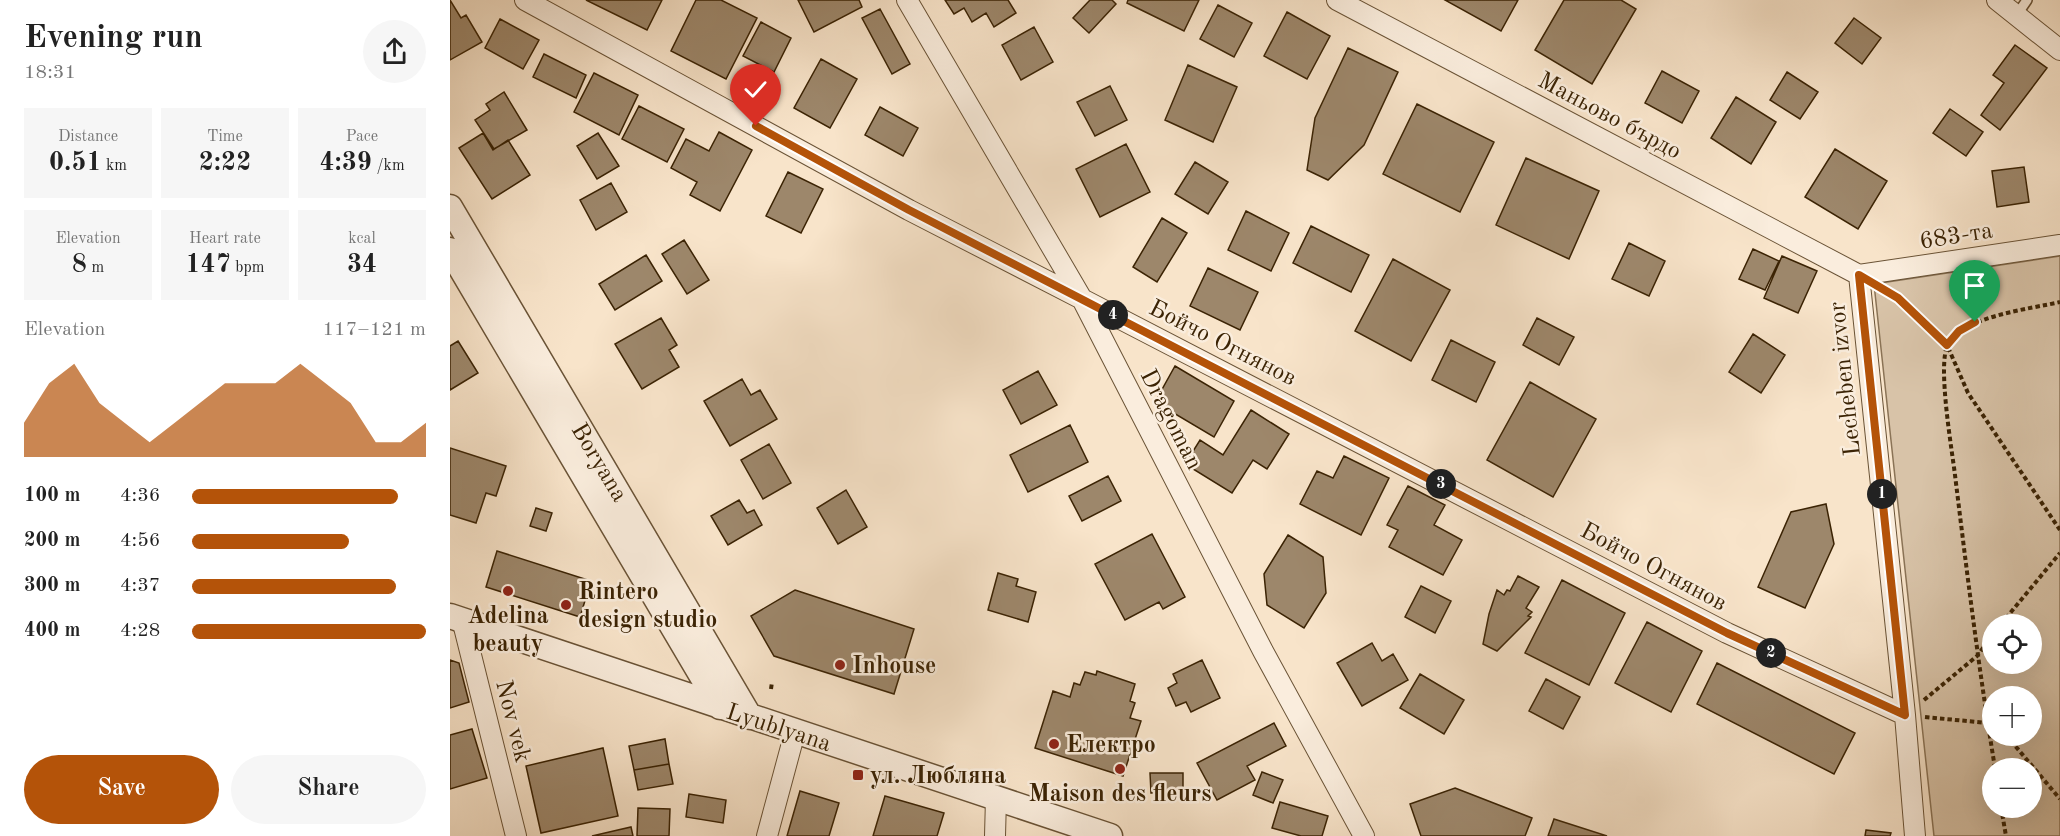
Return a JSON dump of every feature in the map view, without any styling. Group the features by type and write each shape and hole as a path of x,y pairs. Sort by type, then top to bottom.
{"street":[{"name":"Бойчо Огнянов","path":"525,0 909,210 1727,633 1905,715"},
{"name":"Dragoman","path":"907,0 1082,299 1263,651 1364,836"},
{"name":"Маньово бърдо","path":"1337,0 1859,275"},
{"path":"1997,0 2021,8 2060,50"},
{"name":"Boryana","path":"450,207 750,717"},
{"name":"683-та","path":"1859,275 2060,245"},
{"name":"Boryana","path":"450,250 720,707"},
{"name":"Lecheben izvor","path":"1859,275 1905,715 1915,836"},
{"name":"Lyublyana","path":"456,617 1110,836"},
{"name":"Nov vek","path":"456,617 516,836"},
{"path":"767,836 795,732"},
{"path":"995,836 996,798"}],"path":[{"path":"1859,275 1898,298 1947,345 1968,393 2060,530"},
{"path":"1983,686 1946,406 1947,345 1959,331 1975,322 2060,302"},
{"path":"2009,614 2060,553"},
{"path":"1905,715 1977,656 1982,649"},
{"path":"771,688 772,682"},
{"path":"1905,715 1982,723"},
{"path":"2015,746 2060,799"},
{"path":"2003,818 2006,836"}],"shaded area":[{"path":"2060,256 2060,836 1934,836 1874,284"}],"building":[{"path":"450,0 461,18 466,15 482,42 450,60"},
{"path":"586,0 662,0 647,30"},
{"path":"696,0 721,0 757,18 726,79 671,51"},
{"path":"798,0 859,0 862,7 814,32"},
{"path":"945,0 1008,0 1016,13 994,27 986,13 972,22 964,8 954,14"},
{"path":"1090,0 1112,0 1116,4 1089,33 1073,18"},
{"path":"1128,0 1199,0 1184,31 1127,3"},
{"path":"1445,0 1518,0 1501,31"},
{"path":"1564,0 1621,0 1636,9 1592,84 1535,50"},
{"path":"1218,5 1252,23 1234,57 1200,39"},
{"path":"880,9 910,64 892,74 862,18"},
{"path":"1287,12 1330,36 1307,79 1264,56"},
{"path":"1854,18 1881,38 1862,64 1835,43"},
{"path":"500,19 539,40 523,69 485,48"},
{"path":"761,22 791,38 774,72 743,56"},
{"path":"1034,27 1053,62 1021,80 1002,45"},
{"path":"2015,45 2047,68 2000,130 1981,115 2004,83 1993,75"},
{"path":"1348,48 1398,72 1364,145 1328,180 1307,170 1315,118"},
{"path":"544,54 586,75 576,98 533,77"},
{"path":"821,59 857,79 830,128 794,108"},
{"path":"1188,65 1237,87 1213,142 1165,120"},
{"path":"1662,71 1699,91 1682,123 1645,103"},
{"path":"1787,72 1818,92 1800,119 1770,100"},
{"path":"594,73 638,95 619,135 574,112"},
{"path":"1110,86 1127,120 1095,136 1077,102"},
{"path":"504,92 527,130 494,149 475,120 490,110 486,104"},
{"path":"1736,97 1776,122 1751,164 1711,138"},
{"path":"1417,104 1494,142 1460,212 1383,174"},
{"path":"639,106 684,129 667,162 622,139"},
{"path":"880,107 918,128 903,156 865,135"},
{"path":"1950,109 1983,132 1966,156 1933,133"},
{"path":"719,132 752,150 720,211 690,195 697,182 671,168 686,139 709,151"},
{"path":"483,133 493,150 508,140 530,175 492,199 459,148"},
{"path":"598,133 619,166 597,179 577,146"},
{"path":"1126,144 1150,192 1100,217 1076,169"},
{"path":"1835,149 1887,181 1858,229 1805,197"},
{"path":"1526,158 1599,191 1569,259 1496,225"},
{"path":"1195,162 1228,182 1208,214 1175,194"},
{"path":"2024,167 2029,202 1997,207 1992,171"},
{"path":"788,172 823,189 801,233 766,216"},
{"path":"611,183 627,212 596,230 580,200"},
{"path":"1246,211 1289,233 1271,271 1228,250"},
{"path":"1162,218 1187,233 1157,282 1133,267"},
{"path":"1311,226 1369,255 1351,292 1293,263"},
{"path":"684,240 709,280 687,294 662,254"},
{"path":"1629,243 1665,261 1649,296 1612,279"},
{"path":"1753,249 1779,261 1765,290 1739,279"},
{"path":"646,255 662,281 615,310 599,284"},
{"path":"1782,256 1817,271 1798,313 1764,298"},
{"path":"1393,259 1450,290 1411,361 1355,331"},
{"path":"1208,268 1258,292 1240,330 1190,306"},
{"path":"661,318 677,345 669,350 679,367 642,389 615,344"},
{"path":"1537,318 1574,337 1559,365 1523,345"},
{"path":"1753,334 1785,355 1761,393 1729,372"},
{"path":"1451,340 1495,362 1476,402 1432,380"},
{"path":"458,341 478,373 450,390 450,346"},
{"path":"1175,366 1234,401 1214,437 1155,402"},
{"path":"1038,371 1057,405 1021,424 1003,390"},
{"path":"742,379 751,395 760,390 777,419 730,446 704,401"},
{"path":"1530,382 1596,419 1553,497 1487,460"},
{"path":"1251,410 1289,434 1267,469 1253,460 1232,493 1185,464 1200,440 1223,455"},
{"path":"1070,425 1088,462 1028,492 1010,455"},
{"path":"769,444 791,483 763,499 741,460"},
{"path":"450,448 506,466 496,496 486,493 476,523 450,515"},
{"path":"1344,456 1389,478 1361,535 1300,504 1317,471 1333,478"},
{"path":"1108,476 1121,501 1082,521 1069,496"},
{"path":"1408,486 1445,505 1434,525 1462,540 1443,575 1389,547 1398,530 1387,525"},
{"path":"846,490 867,527 838,544 817,508"},
{"path":"739,500 747,513 754,510 762,525 728,545 711,516"},
{"path":"1826,504 1834,544 1805,608 1758,587 1791,512"},
{"path":"536,508 552,513 546,531 530,526"},
{"path":"1152,534 1185,597 1163,609 1159,602 1125,620 1095,564"},
{"path":"1288,535 1323,557 1326,593 1304,628 1267,605 1264,574"},
{"path":"497,551 591,581 580,617 486,587"},
{"path":"998,573 1018,579 1016,586 1036,592 1028,622 988,610"},
{"path":"1518,576 1539,587 1526,608 1532,612 1528,616 1531,617 1497,651 1483,644 1489,614 1497,590 1504,595 1507,590 1510,591"},
{"path":"1562,580 1625,613 1589,685 1525,653"},
{"path":"1421,586 1451,601 1435,633 1405,617"},
{"path":"795,590 914,629 894,694 774,656 751,616"},
{"path":"1647,622 1702,651 1671,712 1615,683"},
{"path":"1372,643 1382,661 1393,654 1408,680 1362,706 1337,663"},
{"path":"450,660 459,663 469,702 450,708"},
{"path":"1202,660 1220,698 1191,712 1186,702 1176,706 1168,688 1177,683 1173,674"},
{"path":"1717,663 1855,733 1834,774 1697,704"},
{"path":"1097,671 1135,684 1130,701 1135,703 1130,718 1141,721 1123,776 1035,748 1053,691 1070,697 1074,683 1080,685 1085,672 1096,675"},
{"path":"1420,674 1464,700 1444,734 1400,708"},
{"path":"1546,679 1580,697 1563,729 1529,711"},
{"path":"1274,723 1286,746 1247,766 1255,780 1217,800 1197,763"},
{"path":"472,729 487,778 450,789 450,735"},
{"path":"665,739 669,764 634,770 629,746"},
{"path":"603,748 618,816 541,833 526,766"},
{"path":"669,764 673,784 638,790 634,770"},
{"path":"1262,772 1283,780 1273,803 1253,795"},
{"path":"1150,773 1183,773 1183,793 1151,793"},
{"path":"1455,788 1532,818 1525,836 1421,836 1410,804"},
{"path":"800,791 839,803 829,836 787,836"},
{"path":"689,794 726,800 723,823 686,817"},
{"path":"885,796 944,813 937,836 873,836"},
{"path":"1280,802 1328,816 1322,836 1301,836 1272,828"},
{"path":"638,808 670,809 669,836 637,836"},
{"path":"1554,819 1607,836 1548,836"},
{"path":"631,827 633,836 592,836"},
{"path":"1866,830 1891,833 1890,836 1865,836"}],"place":[{"name":"Adelina beauty","path":"508,591"},
{"name":"Rintero design studio","path":"566,605"},
{"name":"Inhouse","path":"840,665"},
{"name":"Електро","path":"1054,744"},
{"name":"Maison des fleurs","path":"1120,769"},
{"name":"ул. Любляна","path":"858,775"}],"route":[{"path":"756,126 909,210 1727,633 1905,715 1859,275 1898,298 1947,345 1959,331 1975,322"}]}
